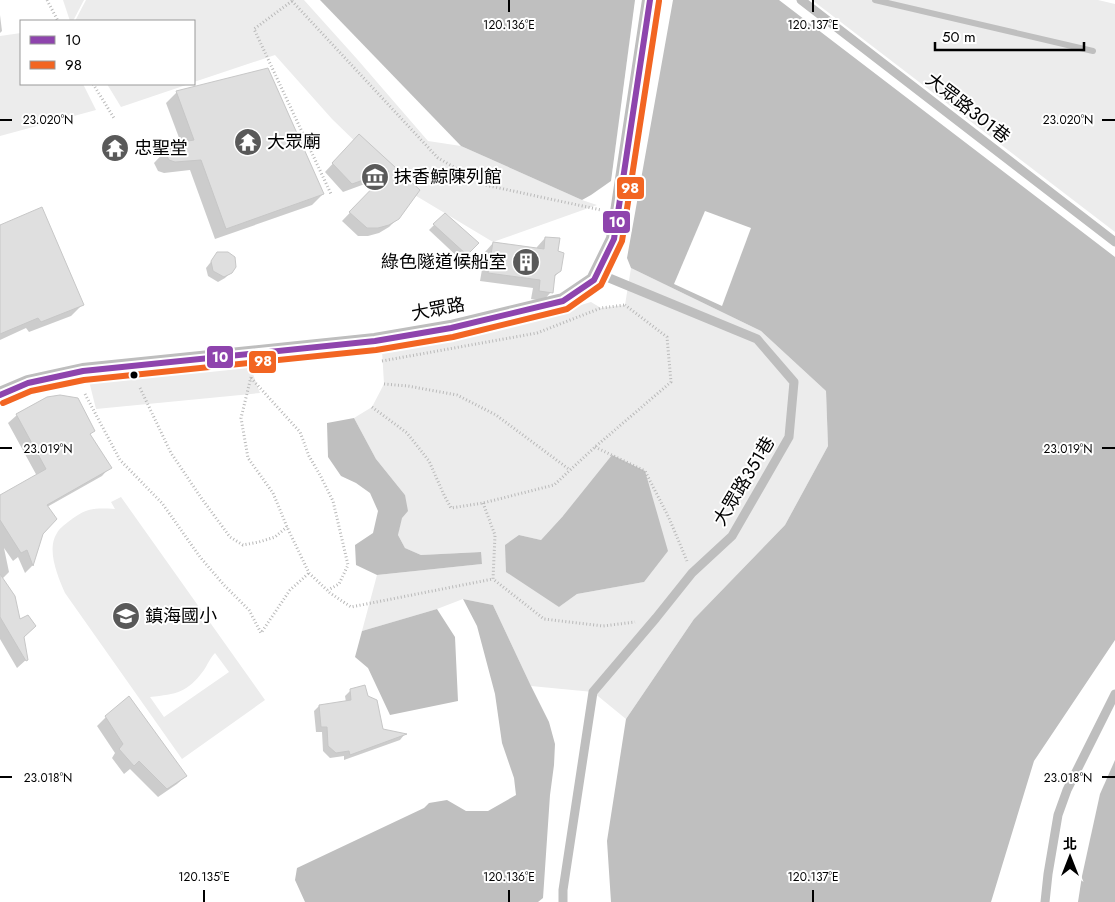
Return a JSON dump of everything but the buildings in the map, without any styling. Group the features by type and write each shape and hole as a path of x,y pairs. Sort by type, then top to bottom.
{"street":[{"name":"大眾路","path":"0,394 28,383 83,371 375,341 451,328 563,301 594,280 614,239 650,0"}],"lane":[{"name":"大眾路301巷","path":"801,0 1115,242"},
{"name":"大眾路351巷","path":"563,902 563,890 594,692 692,573 732,536 789,437 794,382 757,339 597,273"},
{"path":"1045,902 1058,816 1067,790 1115,694"}],"path":[{"path":"47,0 57,20"},
{"path":"331,194 254,29 292,1 438,158 485,185 618,214"},
{"path":"94,85 114,118"},
{"path":"372,407 407,433 413,440 429,461 451,508 483,503 554,485 595,446 671,382 667,337 625,306"},
{"path":"328,590 339,584 348,565 333,501 309,456 300,432 251,377 241,418 248,458 273,492 309,573 328,590 351,607 493,579 544,620 604,626 656,618"},
{"path":"384,384 408,386 457,395 496,415 570,470"},
{"path":"140,388 171,453 202,500 230,537 242,545 275,537 287,527"},
{"path":"86,394 120,460 162,503 200,557 249,610 261,633 290,590 309,573"},
{"path":"595,446 645,470 669,518 692,573"},
{"path":"483,503 495,535 493,579"}],"shaded area":[{"path":"63,0 84,0 74,20 70,20"},
{"path":"86,0 304,0 428,141 461,146 597,205 493,242 403,188 332,119 275,55 195,82 195,20 76,20"},
{"path":"320,0 635,0 611,181 582,200 461,146"},
{"path":"673,0 779,0 1115,257 1115,640 1034,761 991,902 611,902 607,841 626,719 694,619 785,525 828,446 826,391 761,331 631,268 627,258"},
{"path":"812,0 1098,0 1115,4 1115,232"},
{"path":"20,33 20,85 84,85 96,110 0,136 0,36"},
{"path":"108,85 186,85 121,107"},
{"path":"631,268 761,331 826,391 828,446 785,525 694,619 626,719 593,692 531,686 493,605 463,599 437,609 362,631 377,575 482,564 480,552 421,555 405,548 398,535 405,495 376,459 354,418 372,407 384,384 382,350 524,322 591,302 601,308 625,305","holes":["563,516 644,582 577,594 559,607 519,535 541,540"]},
{"path":"250,366 260,393 96,409 89,381"},
{"path":"354,418 376,459 405,495 408,511 402,518 398,535 405,548 421,555 481,552 482,564 377,575 356,565 355,545 373,533 378,511 370,493 356,483 341,476 328,457 327,423"},
{"path":"612,455 645,471 668,551 644,582 577,594 559,607 506,572 505,545 519,535 541,540"},
{"path":"121,497 265,700 182,759 65,593 56,571 53,547 59,530 74,517 85,511 115,509 111,502","holes":["215,653 229,672 164,717 150,697 167,695 187,688 198,678"]},
{"path":"463,599 493,605 549,722 555,744 543,898 538,902 305,902 295,880 297,868 424,808 429,803 447,800 466,811 488,811 516,795 514,778 502,743 495,694 477,626"},
{"path":"437,609 455,637 458,701 390,715 368,668 355,657 362,631"},
{"path":"1115,760 1115,902 1078,902 1100,794"}],"pier":[{"path":"705,211 751,228 722,306 674,284"}],"waterway":[{"path":"875,0 1093,51"}],"transit line":[{"name":"10","path":"0,395 28,383 83,371 375,341 451,328 563,301 594,280 614,239 650,0"},
{"name":"98","path":"3,403 31,391 84,380 376,350 453,337 567,309 601,285 622,241 659,1"}],"place":[{"name":"大眾廟","path":"248,142"},
{"name":"忠聖堂","path":"115,148"},
{"name":"抹香鯨陳列館","path":"375,177"},
{"name":"綠色隧道候船室","path":"526,262"},
{"name":"鎮海國小","path":"126,616"}]}
